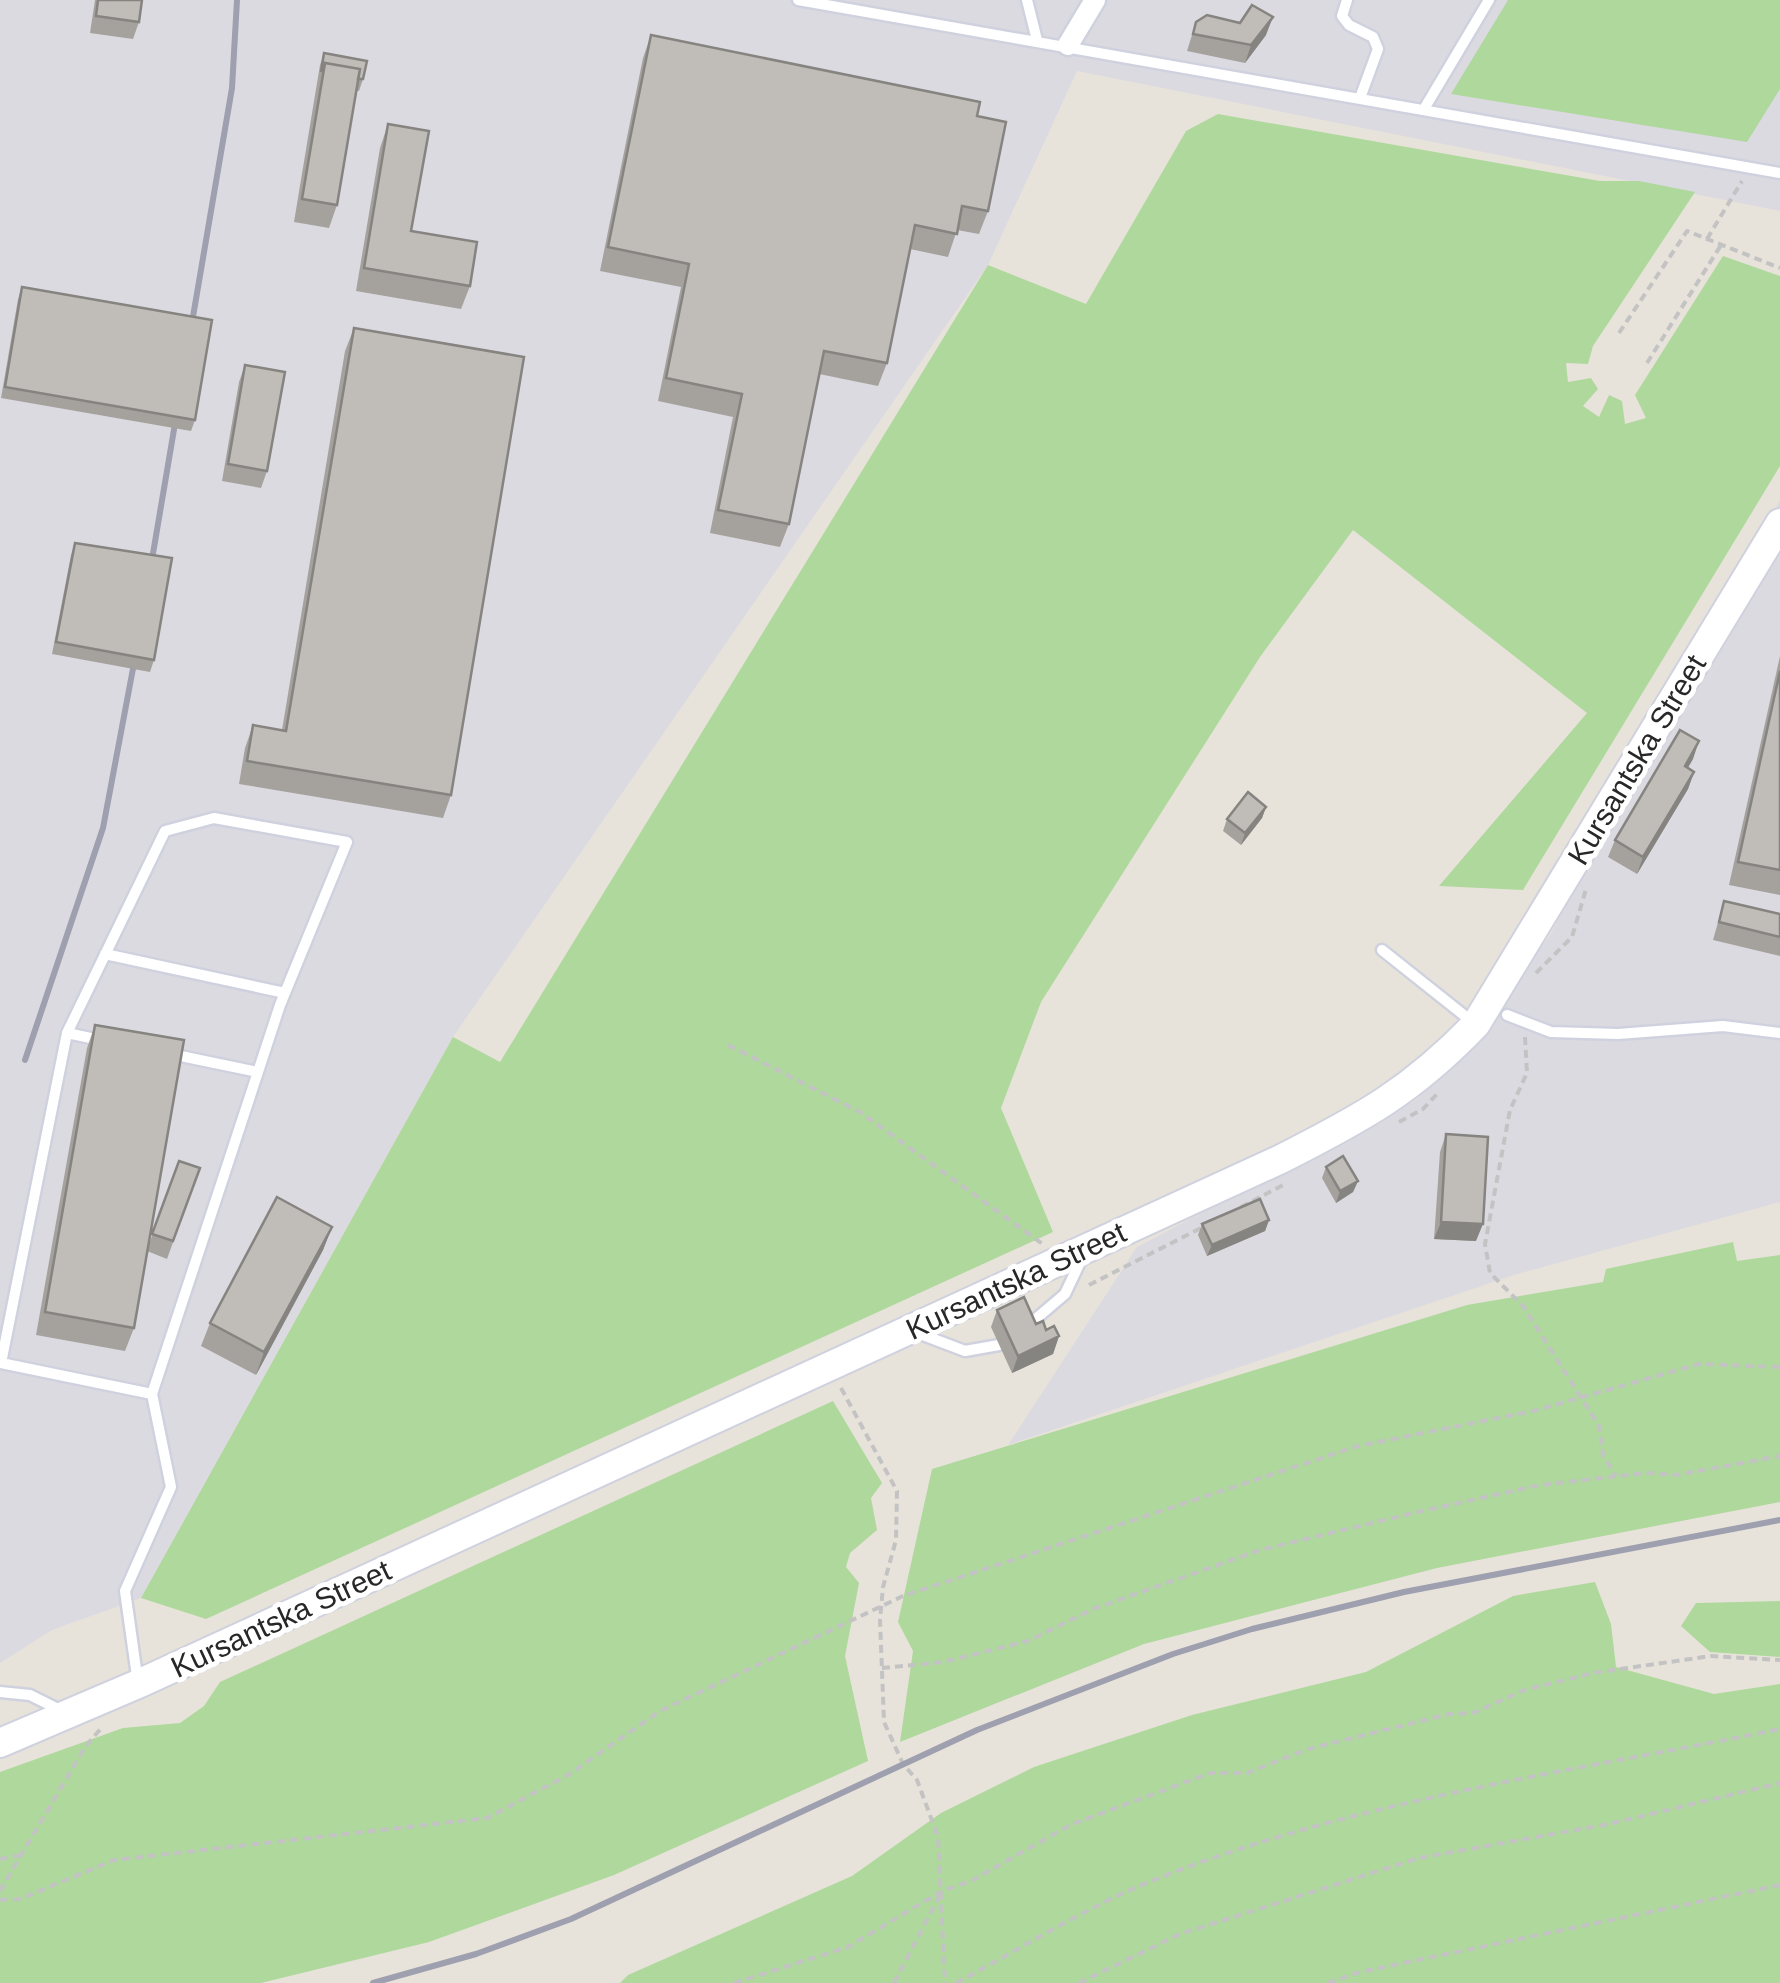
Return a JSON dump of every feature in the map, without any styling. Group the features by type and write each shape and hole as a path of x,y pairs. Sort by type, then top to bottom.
{"street":[{"path":"1068,45 1095,0"},
{"name":"Kursantska Street","path":"0,1742 138,1684 1075,1254 1376,1111 1442,1060 1476,1024 1780,523"}],"lane":[{"path":"798,0 1780,174"},
{"path":"1027,0 1037,40"},
{"path":"1346,0 1342,16 1349,25 1373,37 1378,49 1360,98"},
{"path":"1424,109 1489,0"},
{"path":"138,1684 126,1591 171,1487 152,1394 285,993 347,842 214,818 165,831 67,1033 1,1363 152,1394"},
{"path":"1382,950 1476,1024"},
{"path":"105,954 285,993"},
{"path":"1506,1015 1551,1032 1618,1034 1723,1026 1780,1033"},
{"path":"67,1033 105,1041"},
{"path":"162,1052 258,1072"},
{"path":"1024,1329 1066,1294 1075,1254"},
{"path":"909,1330 965,1351 998,1345"},
{"path":"0,1692 30,1695 69,1715"}],"path":[{"path":"1707,240 1750,168"},
{"path":"1618,333 1687,232 1780,268"},
{"path":"1647,363 1721,245"},
{"path":"1525,1022 1527,1073 1510,1110 1485,1244 1490,1274 1522,1306 1599,1426 1603,1456 1616,1476"},
{"path":"728,1045 860,1112 1075,1254"},
{"path":"0,1900 20,1899 114,1860 487,1818 568,1775 660,1710 881,1607 1033,1550 1184,1506 1358,1446 1579,1398 1699,1364 1780,1366"},
{"path":"828,1367 898,1491 896,1540 881,1607 884,1722 903,1764 916,1780 938,1837 945,1983"},
{"path":"882,1668 942,1662 1028,1640 1093,1609 1260,1550 1540,1485 1616,1476 1676,1476 1780,1456"},
{"path":"734,1983 848,1946 942,1890 973,1880 1070,1826 1210,1773 1247,1772 1308,1750 1449,1714 1473,1713 1524,1690 1594,1673 1711,1656 1780,1660"},
{"path":"0,1891 85,1747 112,1714"},
{"path":"956,1983 1155,1879 1304,1829 1434,1794 1780,1728"},
{"path":"1079,1983 1180,1934 1419,1858 1609,1824 1780,1783"},
{"path":"0,1859 22,1854"},
{"path":"1328,1983 1360,1972 1780,1885"},
{"path":"894,1983 942,1890"}],"shaded area":[{"path":"0,0 1780,0 1780,211 1077,71 988,265 453,1037 141,1598 52,1630 0,1663"},
{"path":"1780,500 1780,1202 1514,1275 1008,1445 1137,1247 1416,1100 1549,937"}],"green space":[{"path":"1508,0 1780,0 1780,89 1747,142 1451,94"},
{"path":"1218,114 1600,181 1639,181 1695,192 1593,346 1588,364 1566,363 1568,382 1591,378 1598,389 1583,406 1599,417 1609,395 1622,401 1625,424 1646,418 1635,395 1723,256 1780,276 1780,466 1523,890 1439,886 1587,713 1353,530 1260,657 1041,1002 1001,1108 1053,1232 206,1619 141,1598 453,1037 500,1062 988,265 1086,304 1186,131"},
{"path":"1733,1242 1737,1261 1780,1255 1780,1502 1437,1568 1144,1644 900,1742 913,1651 898,1622 932,1469 1467,1305 1603,1282 1606,1269"},
{"path":"833,1401 882,1483 871,1498 877,1530 850,1553 846,1567 859,1583 845,1656 868,1761 614,1875 429,1942 261,1983 0,1983 0,1772 123,1728 180,1723 204,1706 220,1682"},
{"path":"1595,1582 1611,1624 1616,1667 1714,1694 1780,1684 1780,1983 620,1983 628,1975 852,1876 941,1813 1034,1767 1192,1715 1366,1672 1513,1596"},
{"path":"1780,1601 1780,1657 1710,1652 1681,1626 1696,1603"}],"building":[{"path":"98,0 142,0 139,22 96,16"},
{"path":"1252,5 1273,17 1251,45 1193,34 1196,22 1207,15 1240,23"},
{"path":"651,35 980,102 977,116 1006,122 988,211 962,206 957,234 915,225 887,363 824,351 789,524 718,510 742,394 666,378 689,264 608,247"},
{"path":"324,53 367,61 363,79 358,79 360,69 325,63 321,72"},
{"path":"325,63 360,69 337,205 302,199"},
{"path":"388,124 429,131 411,231 477,242 470,286 364,268"},
{"path":"22,287 212,320 195,420 5,387"},
{"path":"354,328 524,357 451,795 247,761 253,725 286,731"},
{"path":"245,365 285,372 267,471 228,464"},
{"path":"75,543 172,558 154,660 56,642"},
{"path":"1780,671 1780,870 1738,862"},
{"path":"1680,730 1699,741 1685,766 1694,772 1643,857 1615,840"},
{"path":"1248,792 1266,807 1245,833 1227,819"},
{"path":"1724,901 1780,914 1780,937 1719,922"},
{"path":"95,1025 184,1040 134,1328 45,1312"},
{"path":"1446,1134 1488,1137 1483,1224 1441,1222"},
{"path":"1343,1156 1358,1181 1340,1191 1326,1167"},
{"path":"179,1161 200,1168 173,1241 152,1234"},
{"path":"277,1197 332,1227 264,1352 210,1323"},
{"path":"1260,1199 1269,1220 1212,1245 1202,1224"},
{"path":"1024,1297 1036,1324 1043,1321 1046,1330 1054,1326 1059,1336 1018,1356 997,1310"}],"railway":[{"path":"188,346 232,88 237,0"},
{"path":"148,583 179,400"},
{"path":"25,1060 103,828 138,642"},
{"path":"373,1983 476,1954 571,1919 977,1730 1173,1654 1252,1629 1404,1592 1780,1520"}]}
